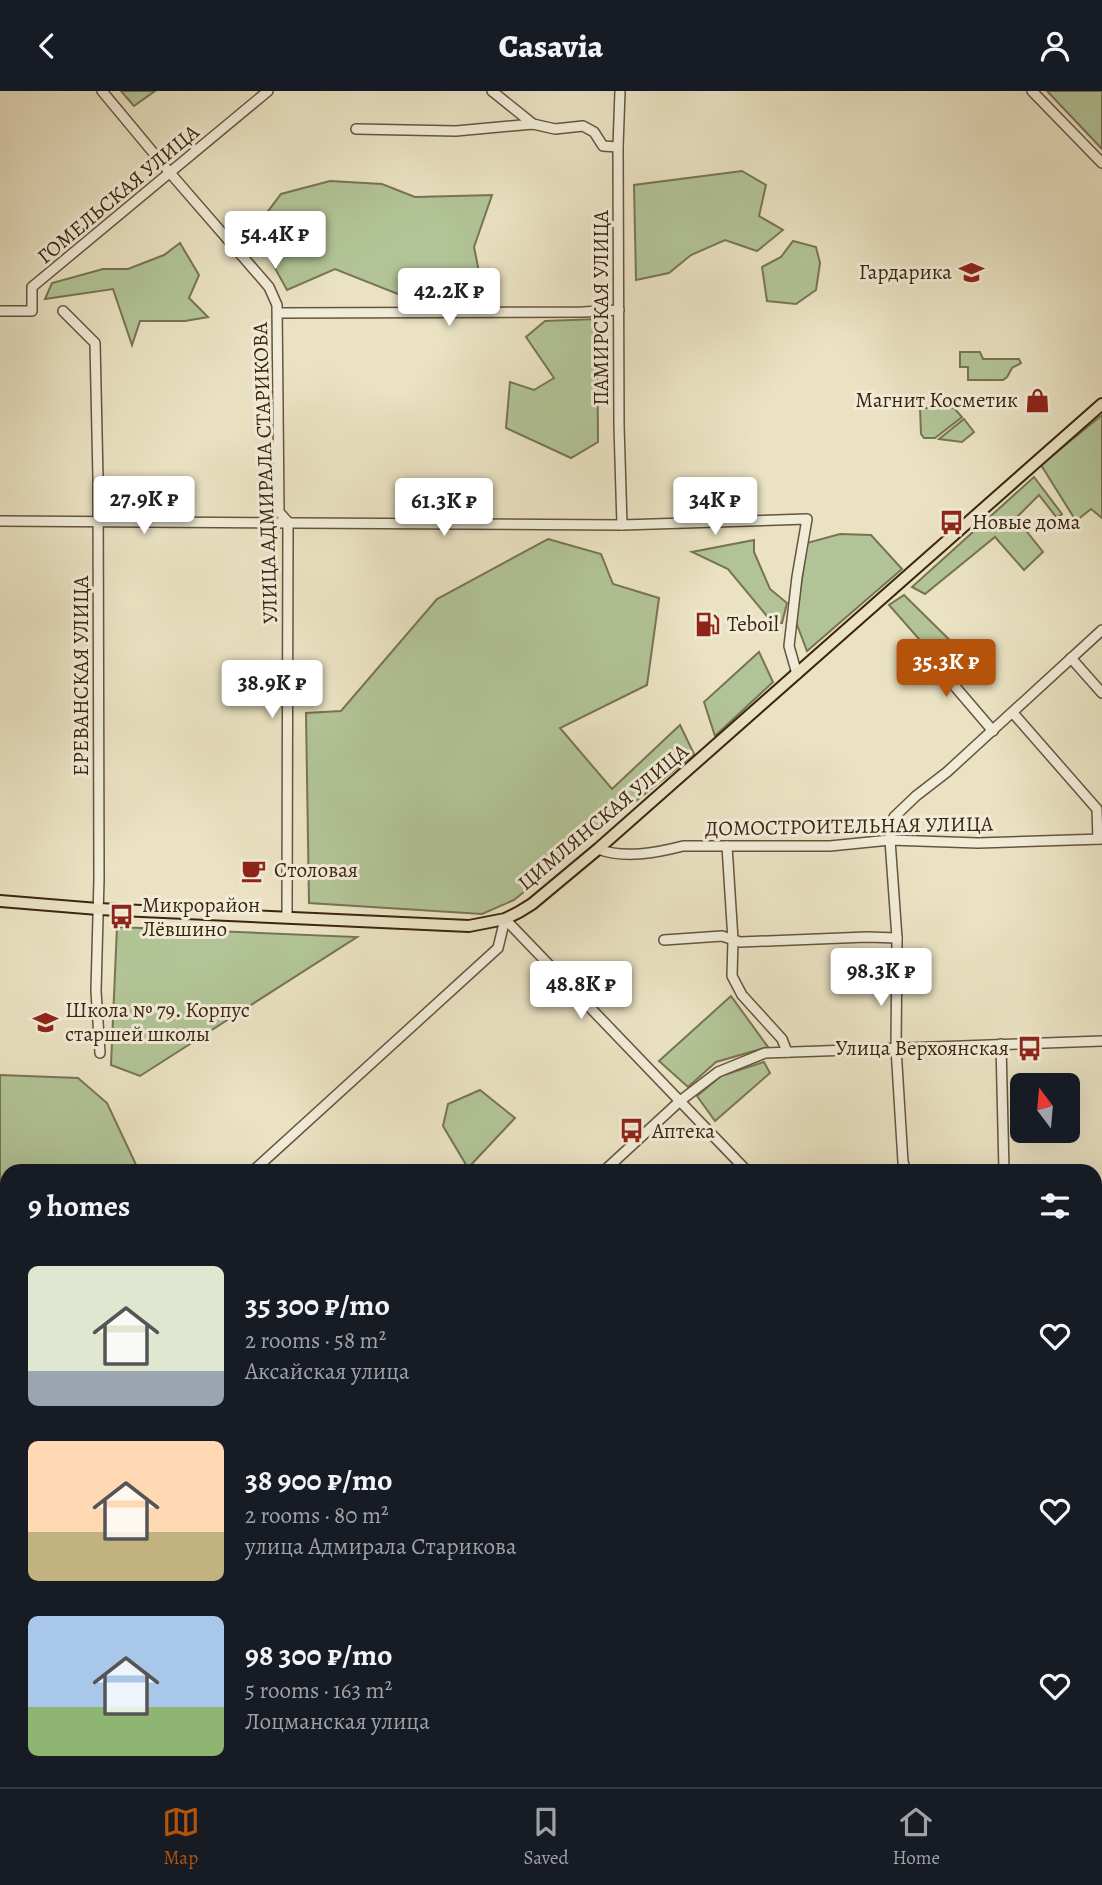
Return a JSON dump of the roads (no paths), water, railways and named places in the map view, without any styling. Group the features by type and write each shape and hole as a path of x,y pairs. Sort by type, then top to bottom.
{"main road":[{"name":"ЦИМЛЯНСКАЯ УЛИЦА","path":"0,901 98,909 469,926 505,919 531,904 598,849 1102,404"}],"street":[{"name":"УЛИЦА АДМИРАЛА СТАРИКОВА","path":"102,91 269,287 278,313 279,512 288,522 287,917"},
{"name":"ГОМЕЛЬСКАЯ УЛИЦА","path":"0,311 32,311 32,287 268,91"},
{"path":"492,91 533,124"},
{"name":"ПАМИРСКАЯ УЛИЦА","path":"620,91 619,310 625,502 622,525"},
{"path":"1032,91 1102,163"},
{"path":"356,129 456,131 533,124 555,129 583,126 594,132 603,146 618,147"},
{"path":"278,313 569,313 619,310"},
{"name":"ЕРЕВАНСКАЯ УЛИЦА","path":"63,311 95,343 99,521 96,991 100,1053"},
{"path":"0,521 622,525 807,519 789,646 797,674"},
{"path":"904,1164 896,1048 897,938 890,840 894,817 993,731 1102,629"},
{"path":"922,648 993,731"},
{"path":"1071,658 1102,692"},
{"path":"1013,712 1097,809 1100,839"},
{"name":"ДОМОСТРОИТЕЛЬНАЯ УЛИЦА","path":"598,849 612,854 659,852 683,846 830,846 890,840 978,842 1100,839"},
{"path":"727,846 733,940 732,976 742,995 782,1039 788,1052"},
{"path":"505,919 740,1164"},
{"path":"261,1164 498,948 505,919"},
{"path":"664,940 722,936 740,942 897,938"},
{"path":"612,1164 680,1101 718,1072 765,1053 1102,1041"},
{"path":"1001,1044 1004,1164"}],"place":[{"name":"Гардарика","path":"972,272"},
{"name":"Магнит Косметик","path":"1038,400"},
{"name":"Новые дома","path":"952,522"},
{"name":"Teboil","path":"707,624"},
{"name":"Столовая","path":"254,870"},
{"name":"Микрорайон Лёвшино","path":"122,917"},
{"name":"Школа № 79. Корпус старшей школы","path":"45,1022"},
{"name":"Улица Верхоянская","path":"1029,1048"},
{"name":"Аптека","path":"632,1131"}]}
